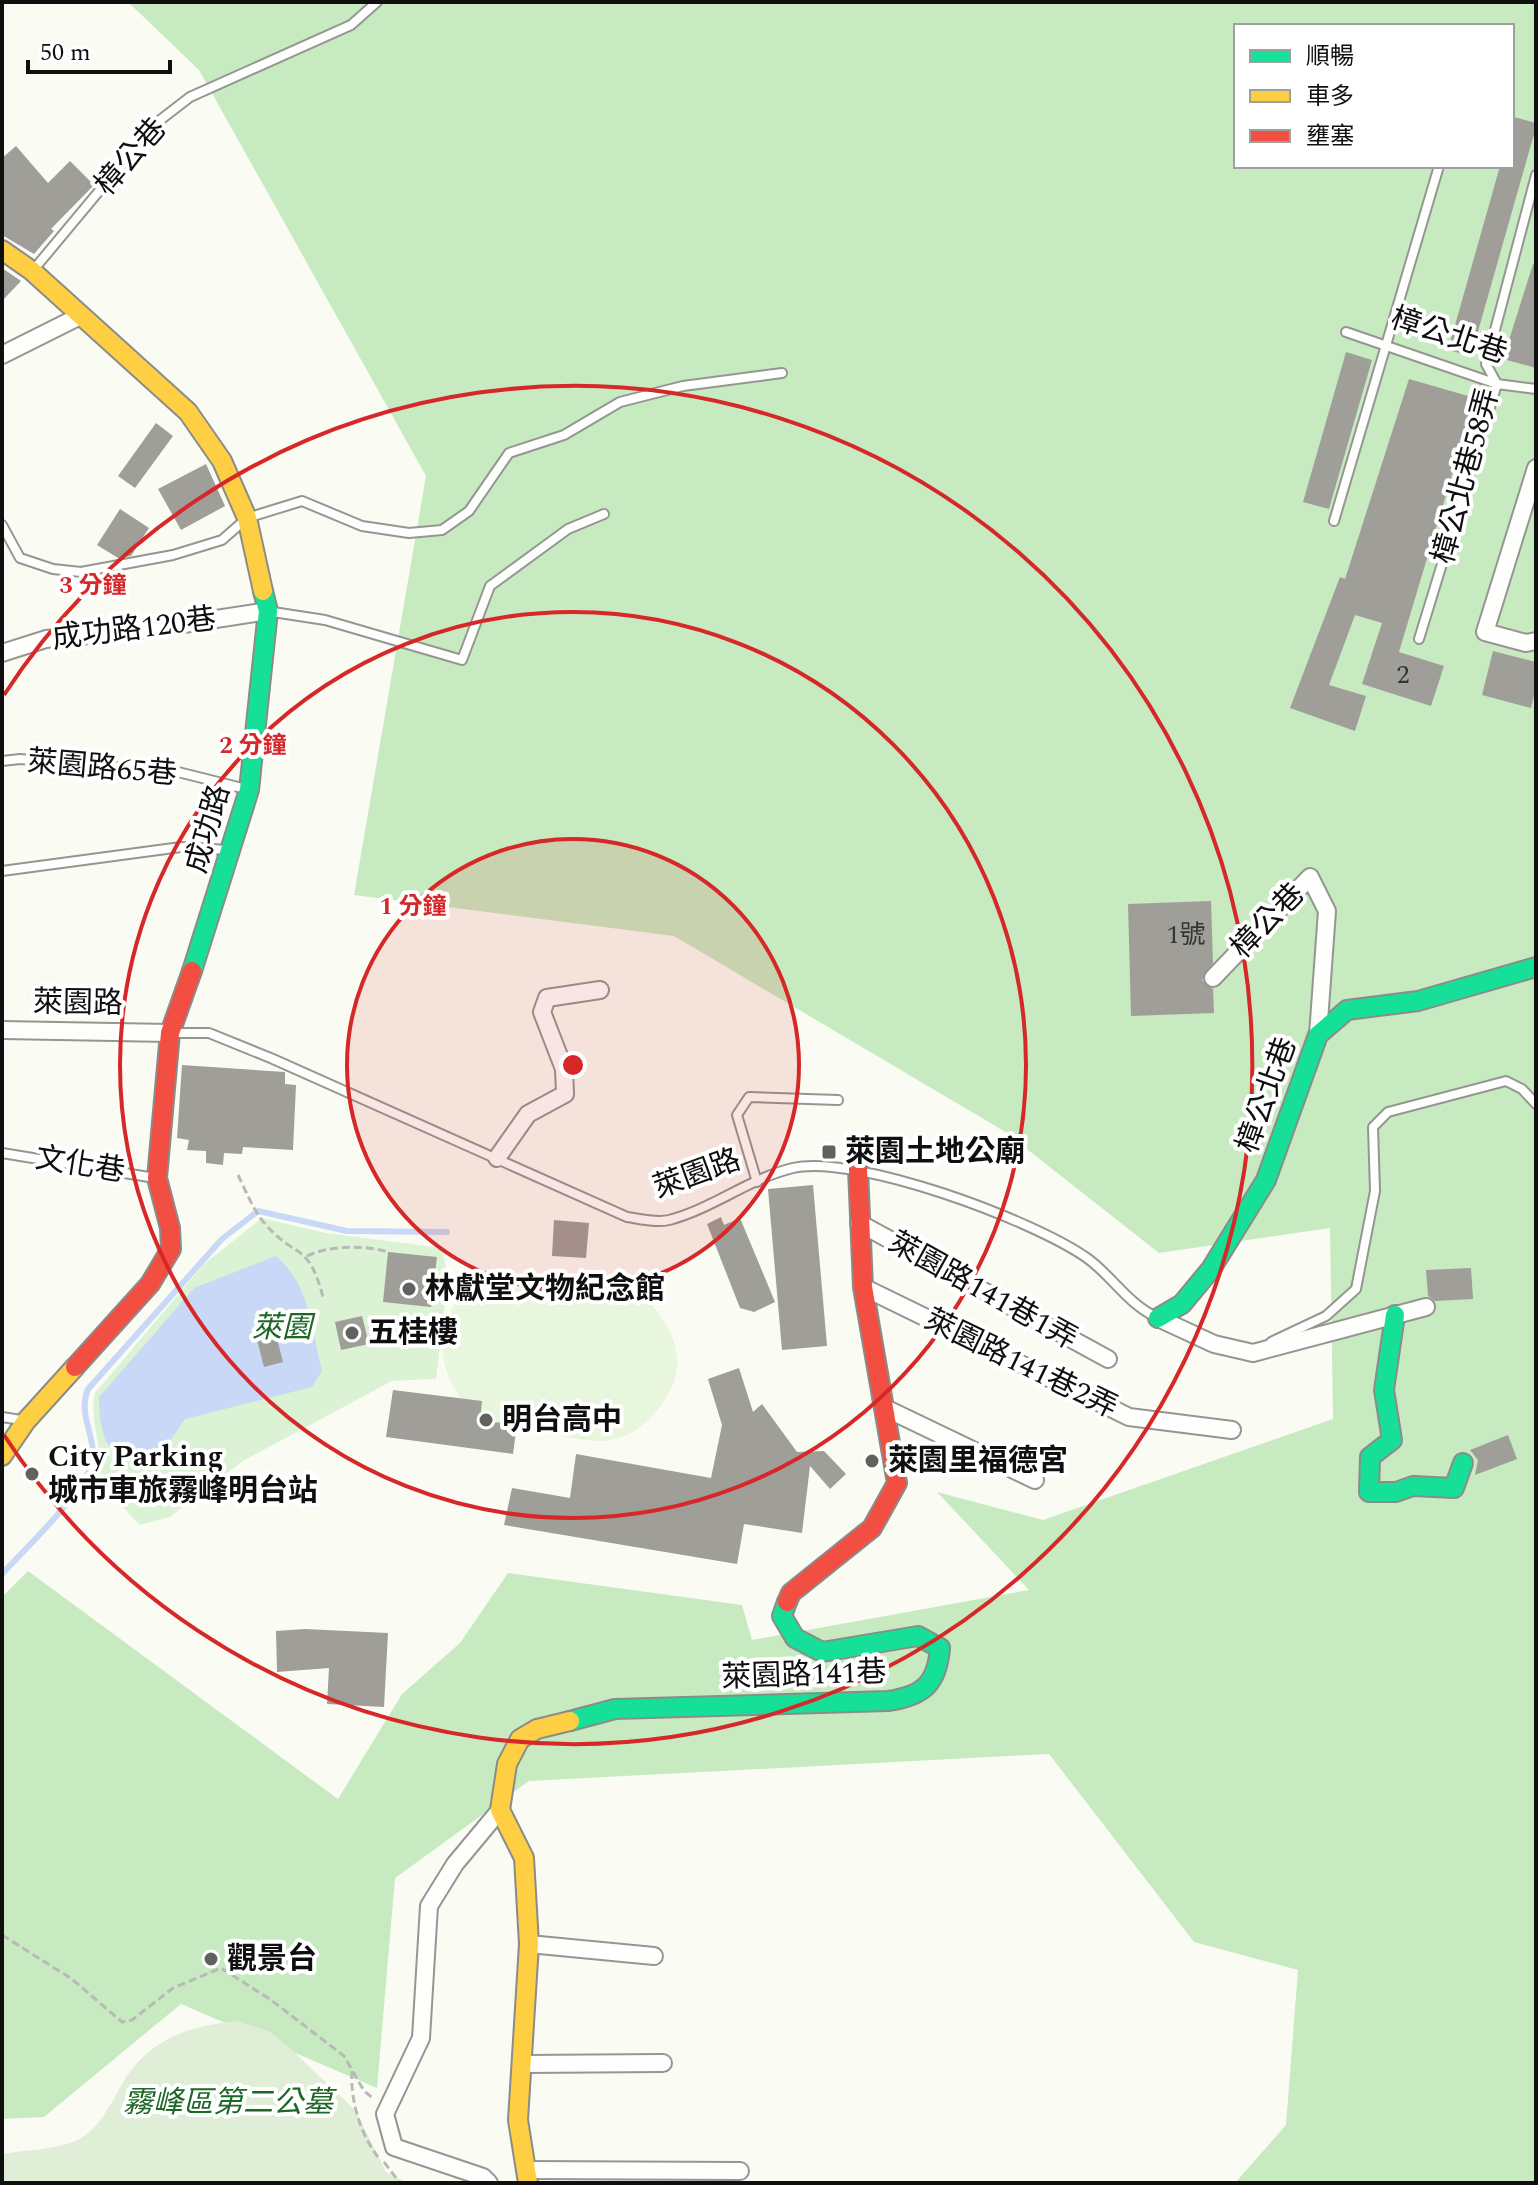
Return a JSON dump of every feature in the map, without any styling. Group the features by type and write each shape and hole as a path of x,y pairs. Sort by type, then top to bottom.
{"street":[{"name":"成功路","path":"2,250 32,271 188,412 222,461 247,518 268,611 249,790 170,1033 157,1178 172,1242 165,1264 26,1421 2,1456"},
{"path":"2,355 80,316"},
{"path":"1536,468 1485,632 1526,643 1536,641"},
{"name":"成功路120巷","path":"2,653 46,639 151,629 268,611"},
{"name":"樟公巷","path":"1213,978 1310,877 1327,911 1318,1035"},
{"name":"樟公北巷","path":"1158,1318 1182,1304 1211,1269 1266,1180 1318,1035 1347,1010 1418,1001 1536,967"},
{"path":"497,1158 528,1114 565,1094 564,1069 542,1012 547,998 600,990"},
{"name":"萊園路","path":"2,1030 170,1033"},
{"name":"萊園路141巷","path":"500,1810 507,1764 520,1739 537,1729 615,1709 873,1703 907,1699 926,1691 940,1672 940,1648 918,1636 822,1652 795,1638 782,1616 791,1593 872,1528 887,1506 897,1483 863,1287 858,1169"},
{"name":"萊園路141巷1弄","path":"859,1223 1108,1359"},
{"name":"萊園路141巷2弄","path":"863,1287 1129,1417 1232,1430"},
{"name":"萊園路","path":"1158,1318 1214,1344 1253,1353 1426,1307"},
{"path":"1395,1315 1384,1390 1392,1440 1370,1457 1369,1492 1396,1492 1413,1486 1454,1488 1463,1463"},
{"path":"883,1407 1035,1480"},
{"path":"489,2183 483,2177 394,2147 385,2114 421,2038 429,1906 455,1864 500,1810 524,1858 529,1944 518,2120 527,2176 740,2171"},
{"path":"529,1944 654,1956"},
{"path":"523,2064 663,2063"}],"lane":[{"name":"樟公巷","path":"32,271 155,124 190,97 351,25 377,2"},
{"path":"1334,521 1388,347 1438,168"},
{"name":"樟公北巷58弄","path":"1419,639 1497,384 1486,364 1536,175"},
{"name":"樟公北巷","path":"1346,332 1497,384 1536,389"},
{"path":"2,525 20,558 53,569 81,572 173,555 222,540 247,518 302,501 362,526 409,533 442,530 469,511 509,453 564,435 620,402 683,386 782,373"},
{"path":"268,611 325,620 462,660 490,586 568,529 604,514"},
{"name":"萊園路65巷","path":"2,761 20,759 178,772 249,790"},
{"path":"2,871 181,847 232,850"},
{"name":"萊園路","path":"170,1033 209,1033 627,1217 668,1220 795,1168 858,1169 903,1180 1036,1230 1088,1258 1138,1308 1158,1318"},
{"path":"1253,1353 1326,1316 1356,1289 1375,1191 1373,1127 1388,1112 1506,1081 1522,1089 1536,1104"},
{"path":"757,1182 737,1115 749,1097 838,1100"},
{"name":"文化巷","path":"2,1153 157,1178"},
{"path":"2,1417 26,1421"}],"path":[{"path":"238,1175 266,1226 307,1256 316,1269 323,1297"},
{"path":"307,1256 322,1249 375,1248 388,1252"},
{"path":"2,1935 72,1979 122,2022 132,2020 173,1988 221,1968 271,2000 344,2056 364,2091 385,2114"},
{"path":"352,2071 351,2091 367,2139 400,2183"}],"green space":[{"path":"128,2 1536,2 1536,2183 1235,2183 1286,2125 1298,1970 1194,1942 1049,1754 529,1781 395,1878 377,2088 181,2004 44,2117 2,2119 2,1597 28,1571 338,1799 402,1694 460,1643 508,1573 742,1605 752,1640 1029,1590 937,1492 1043,1520 1333,1419 1330,1228 1159,1253 1004,1131 674,936 354,895 426,476 199,70"},
{"name":"萊園","path":"262,1218 326,1233 442,1248 448,1279 436,1379 392,1381 243,1461 170,1517 140,1525 96,1480 100,1457 93,1406 95,1393 204,1264"},
{"path":"511,1274 641,1293 655,1308 673,1338 677,1369 664,1401 646,1422 623,1437 590,1441 486,1420 471,1409 449,1379 442,1343 445,1325 453,1308 470,1289 486,1280"},
{"name":"霧峰區第二公墓","path":"235,2021 269,2031 291,2049 356,2111 386,2172 408,2183 2,2183 2,2154 58,2146 84,2136 104,2114 136,2065 159,2044 187,2031"}],"water":[{"path":"276,1256 296,1280 308,1309 322,1371 312,1387 185,1419 155,1463 116,1453 109,1446 101,1426 99,1397 194,1288"}],"building":[{"path":"1514,117 1536,123 1471,356 1448,350 1499,168 1514,168"},
{"path":"16,146 48,183 70,161 94,185 51,229 54,231 34,254 2,235 2,158"},
{"path":"1533,264 1536,265 1536,368 1503,359"},
{"path":"2,268 21,281 2,301"},
{"path":"1346,352 1372,360 1329,509 1303,502"},
{"path":"1409,379 1475,398 1399,652 1444,666 1431,706 1362,684 1382,623 1355,615 1329,685 1366,696 1355,731 1290,708 1340,577 1345,579"},
{"path":"156,423 173,436 135,488 118,476"},
{"path":"206,464 225,506 181,530 158,489"},
{"path":"120,509 149,528 131,556 118,558 97,545"},
{"path":"1493,651 1536,662 1536,687 1531,708 1482,695"},
{"path":"1211,901 1213,963 1202,980 1213,989 1214,1013 1131,1016 1128,904"},
{"path":"182,1065 285,1072 285,1084 296,1085 293,1150 243,1147 242,1154 224,1153 223,1165 206,1163 206,1151 187,1150 189,1140 177,1138"},
{"path":"813,1185 827,1346 782,1350 768,1189"},
{"path":"721,1217 724,1225 740,1218 775,1302 754,1312 740,1308 707,1224"},
{"path":"554,1220 589,1223 586,1258 552,1256"},
{"name":"林獻堂文物紀念館","path":"388,1252 437,1257 431,1307 383,1302"},
{"path":"1471,1268 1473,1299 1435,1301 1428,1296 1426,1270"},
{"name":"五桂樓","path":"362,1316 369,1344 341,1350 335,1322"},
{"path":"275,1331 283,1362 264,1367 256,1336"},
{"path":"739,1368 753,1412 762,1404 797,1452 824,1451 846,1474 830,1489 810,1466 802,1533 744,1524 737,1564 504,1525 512,1488 570,1498 576,1454 711,1478 722,1425 708,1379"},
{"path":"393,1390 482,1401 480,1421 517,1424 513,1454 386,1437"},
{"path":"1508,1435 1517,1459 1475,1475 1478,1460 1470,1450"},
{"path":"305,1629 388,1633 384,1707 327,1704 329,1668 277,1672 276,1631"}],"waterway":[{"path":"2,1574 67,1504 88,1474 93,1453 85,1408 88,1389 222,1239 258,1211 347,1231 447,1232"}],"traffic: fast":[{"path":"192,971 249,790 268,611 263,591"},
{"path":"1158,1318 1182,1304 1211,1269 1266,1180 1318,1035 1347,1010 1418,1001 1536,967"},
{"path":"1395,1315 1384,1390 1392,1440 1370,1457 1369,1492 1396,1492 1413,1486 1454,1488 1463,1463"},
{"path":"570,1721 615,1709 888,1701 919,1692 936,1671 940,1648 918,1636 822,1652 795,1638 782,1616 787,1602"}],"traffic: slow":[{"path":"2,250 32,271 188,412 222,461 247,518 263,591"},
{"path":"2,1456 26,1421 75,1367"},
{"path":"528,2183 518,2120 529,1944 524,1858 500,1810 507,1764 520,1739 537,1729 570,1721"}],"traffic: jam":[{"path":"75,1367 150,1284 171,1249 170,1228 157,1178 170,1033 192,971"},
{"path":"787,1602 791,1593 872,1528 897,1483 863,1287 858,1169"}],"place":[{"name":"萊園土地公廟","path":"829,1152"},
{"name":"林獻堂文物紀念館","path":"409,1289"},
{"name":"五桂樓","path":"352,1333"},
{"name":"明台高中","path":"486,1420"},
{"name":"萊園里福德宮","path":"872,1461"},
{"name":"City Parking 城市車旅霧峰明台站","path":"32,1474"},
{"name":"觀景台","path":"211,1959"}]}
